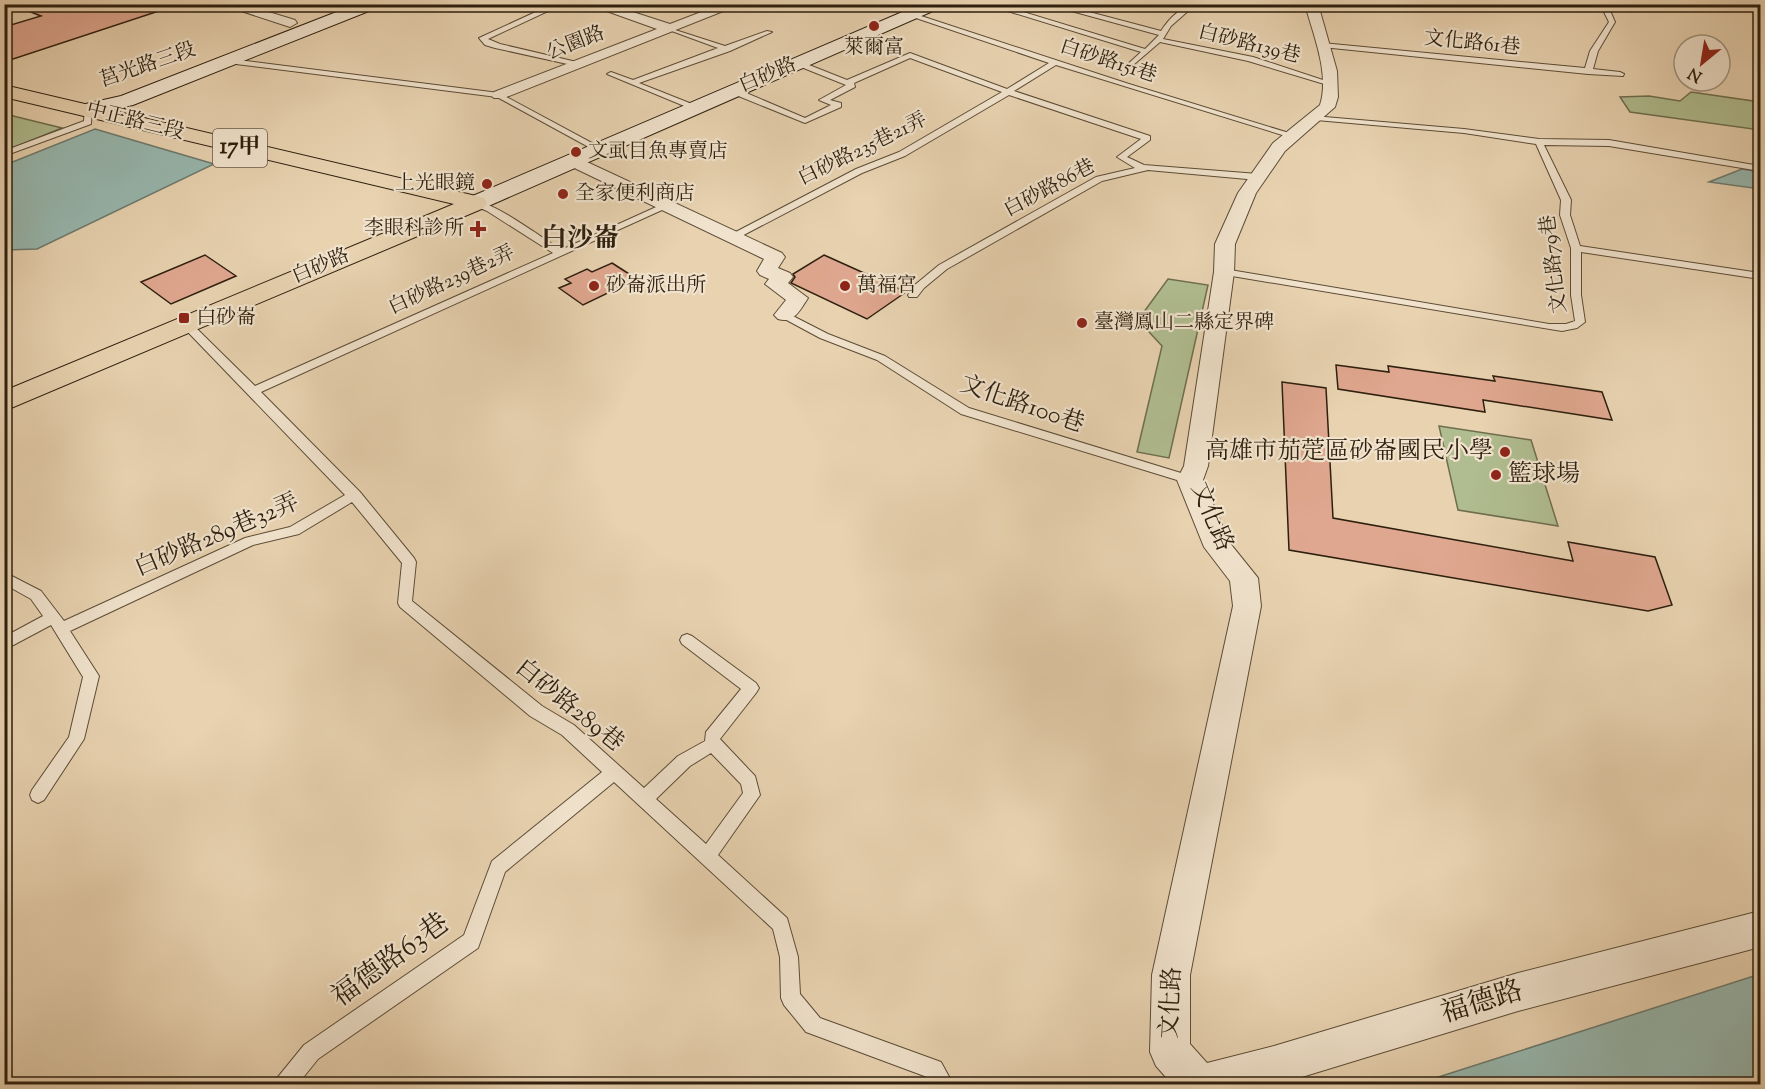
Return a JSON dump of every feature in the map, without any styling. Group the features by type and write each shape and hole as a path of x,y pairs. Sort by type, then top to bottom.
{"main road":[{"name":"中正路三段","path":"4,91 476,202"},
{"name":"白砂路","path":"4,402 476,202"}],"street":[{"path":"226,4 290,23"},
{"name":"莒光路三段","path":"88,110 108,95 338,4"},
{"name":"莒光路三段","path":"88,110 126,101 373,4"},
{"path":"593,4 671,29"},
{"name":"公園路","path":"499,95 735,4"},
{"name":"白砂路","path":"476,202 936,4"},
{"path":"1311,4 1331,84"},
{"name":"文化路","path":"1199,1084 1170,1052 1171,975 1247,606 1244,578 1218,548 1190,480 1196,466 1224,272 1225,244 1247,193 1279,147 1316,118 1330,100 1331,84"},
{"path":"572,160 775,257 767,271 783,277 775,284 798,298 785,315"},
{"name":"福德路","path":"1205,1084 1274,1066 1518,992 1761,929"}],"lane":[{"path":"560,4 483,38 488,43 498,46 578,65"},
{"path":"988,4 1144,51"},
{"name":"白砂路139巷","path":"1049,4 1161,37 1250,59 1331,84"},
{"path":"1132,64 1161,37 1168,25 1193,4"},
{"path":"1588,72 1594,51 1612,22 1602,4"},
{"name":"白砂路151巷","path":"912,15 1126,86 1295,136"},
{"path":"671,29 727,49"},
{"path":"632,83 769,32"},
{"name":"文化路61巷","path":"1322,45 1620,74"},
{"path":"847,83 910,56 1008,92 1147,138 1121,157 1143,168"},
{"path":"231,61 499,95 599,149"},
{"name":"白砂路235巷21弄","path":"733,237 860,171 902,154 1056,62"},
{"path":"734,91 805,121 838,105 823,100 852,85 799,63"},
{"path":"611,74 694,108"},
{"path":"4,154 88,122 88,110"},
{"path":"1316,118 1464,131 1539,142 1609,143 1761,168"},
{"name":"文化路79巷","path":"1224,272 1563,328 1581,322 1576,295 1576,248 1565,215 1566,200 1539,142"},
{"name":"白砂路86巷","path":"913,295 920,286 944,267 1099,179 1143,168 1165,167 1258,177"},
{"path":"476,202 558,252"},
{"name":"白砂路239巷2弄","path":"252,392 558,252 668,205"},
{"path":"1576,248 1761,276"},
{"name":"文化路100巷","path":"785,315 824,336 881,358 965,411 1190,480"},
{"name":"白砂路289巷","path":"187,325 355,495 409,562 405,603 536,711 568,730 781,924 789,957 791,998 813,1025 934,1069 943,1084"},
{"name":"白砂路289巷32弄","path":"4,644 250,541 294,531 355,495"},
{"path":"4,577 36,595 91,676 76,740 38,795"},
{"path":"687,640 751,688 712,737 713,744 749,781 752,795 707,857"},
{"path":"644,799 684,761 713,744"},
{"name":"福德路63巷","path":"285,1084 311,1052 471,941 498,867 614,772"}],"green space":[{"path":"1690,93 1698,93 1760,102 1760,130 1630,112 1620,97 1649,96 1680,101"},
{"path":"5,114 62,128 5,151"},
{"path":"1168,279 1208,285 1169,458 1137,452 1162,346 1138,320"},
{"name":"籃球場","path":"1439,426 1531,440 1558,526 1458,510"}],"water":[{"path":"95,129 214,164 37,249 5,250 5,165"},
{"path":"1742,169 1760,172 1760,189 1709,182"},
{"path":"1760,974 1760,1084 1417,1084 1451,1073"}],"building":[{"path":"18,4 164,4 165,9 4,62 4,27 41,16 18,7"},
{"path":"205,255 236,276 171,304 141,282"},
{"name":"萬福宮","path":"824,255 906,292 867,319 791,283 795,277 793,274"},
{"name":"砂崙派出所","path":"612,263 637,279 583,305 559,288 571,283 565,279 587,269 592,272"},
{"path":"1336,365 1389,372 1388,366 1495,381 1493,376 1602,392 1612,420 1483,400 1485,412 1338,389"},
{"path":"1282,382 1326,388 1333,518 1573,561 1568,542 1655,557 1672,605 1648,611 1289,550"}],"place":[{"name":"萊爾富","path":"874,26"},
{"name":"文虱目魚專賣店","path":"576,152"},
{"name":"上光眼鏡","path":"487,184"},
{"name":"全家便利商店","path":"563,194"},
{"name":"李眼科診所","path":"478,229"},
{"name":"砂崙派出所","path":"594,286"},
{"name":"萬福宮","path":"845,286"},
{"name":"白砂崙","path":"184,318"},
{"name":"臺灣鳳山二縣定界碑","path":"1082,323"},
{"name":"高雄市茄萣區砂崙國民小學","path":"1505,452"},
{"name":"籃球場","path":"1496,475"}],"district":[{"name":"白沙崙","path":"580,239"}]}
